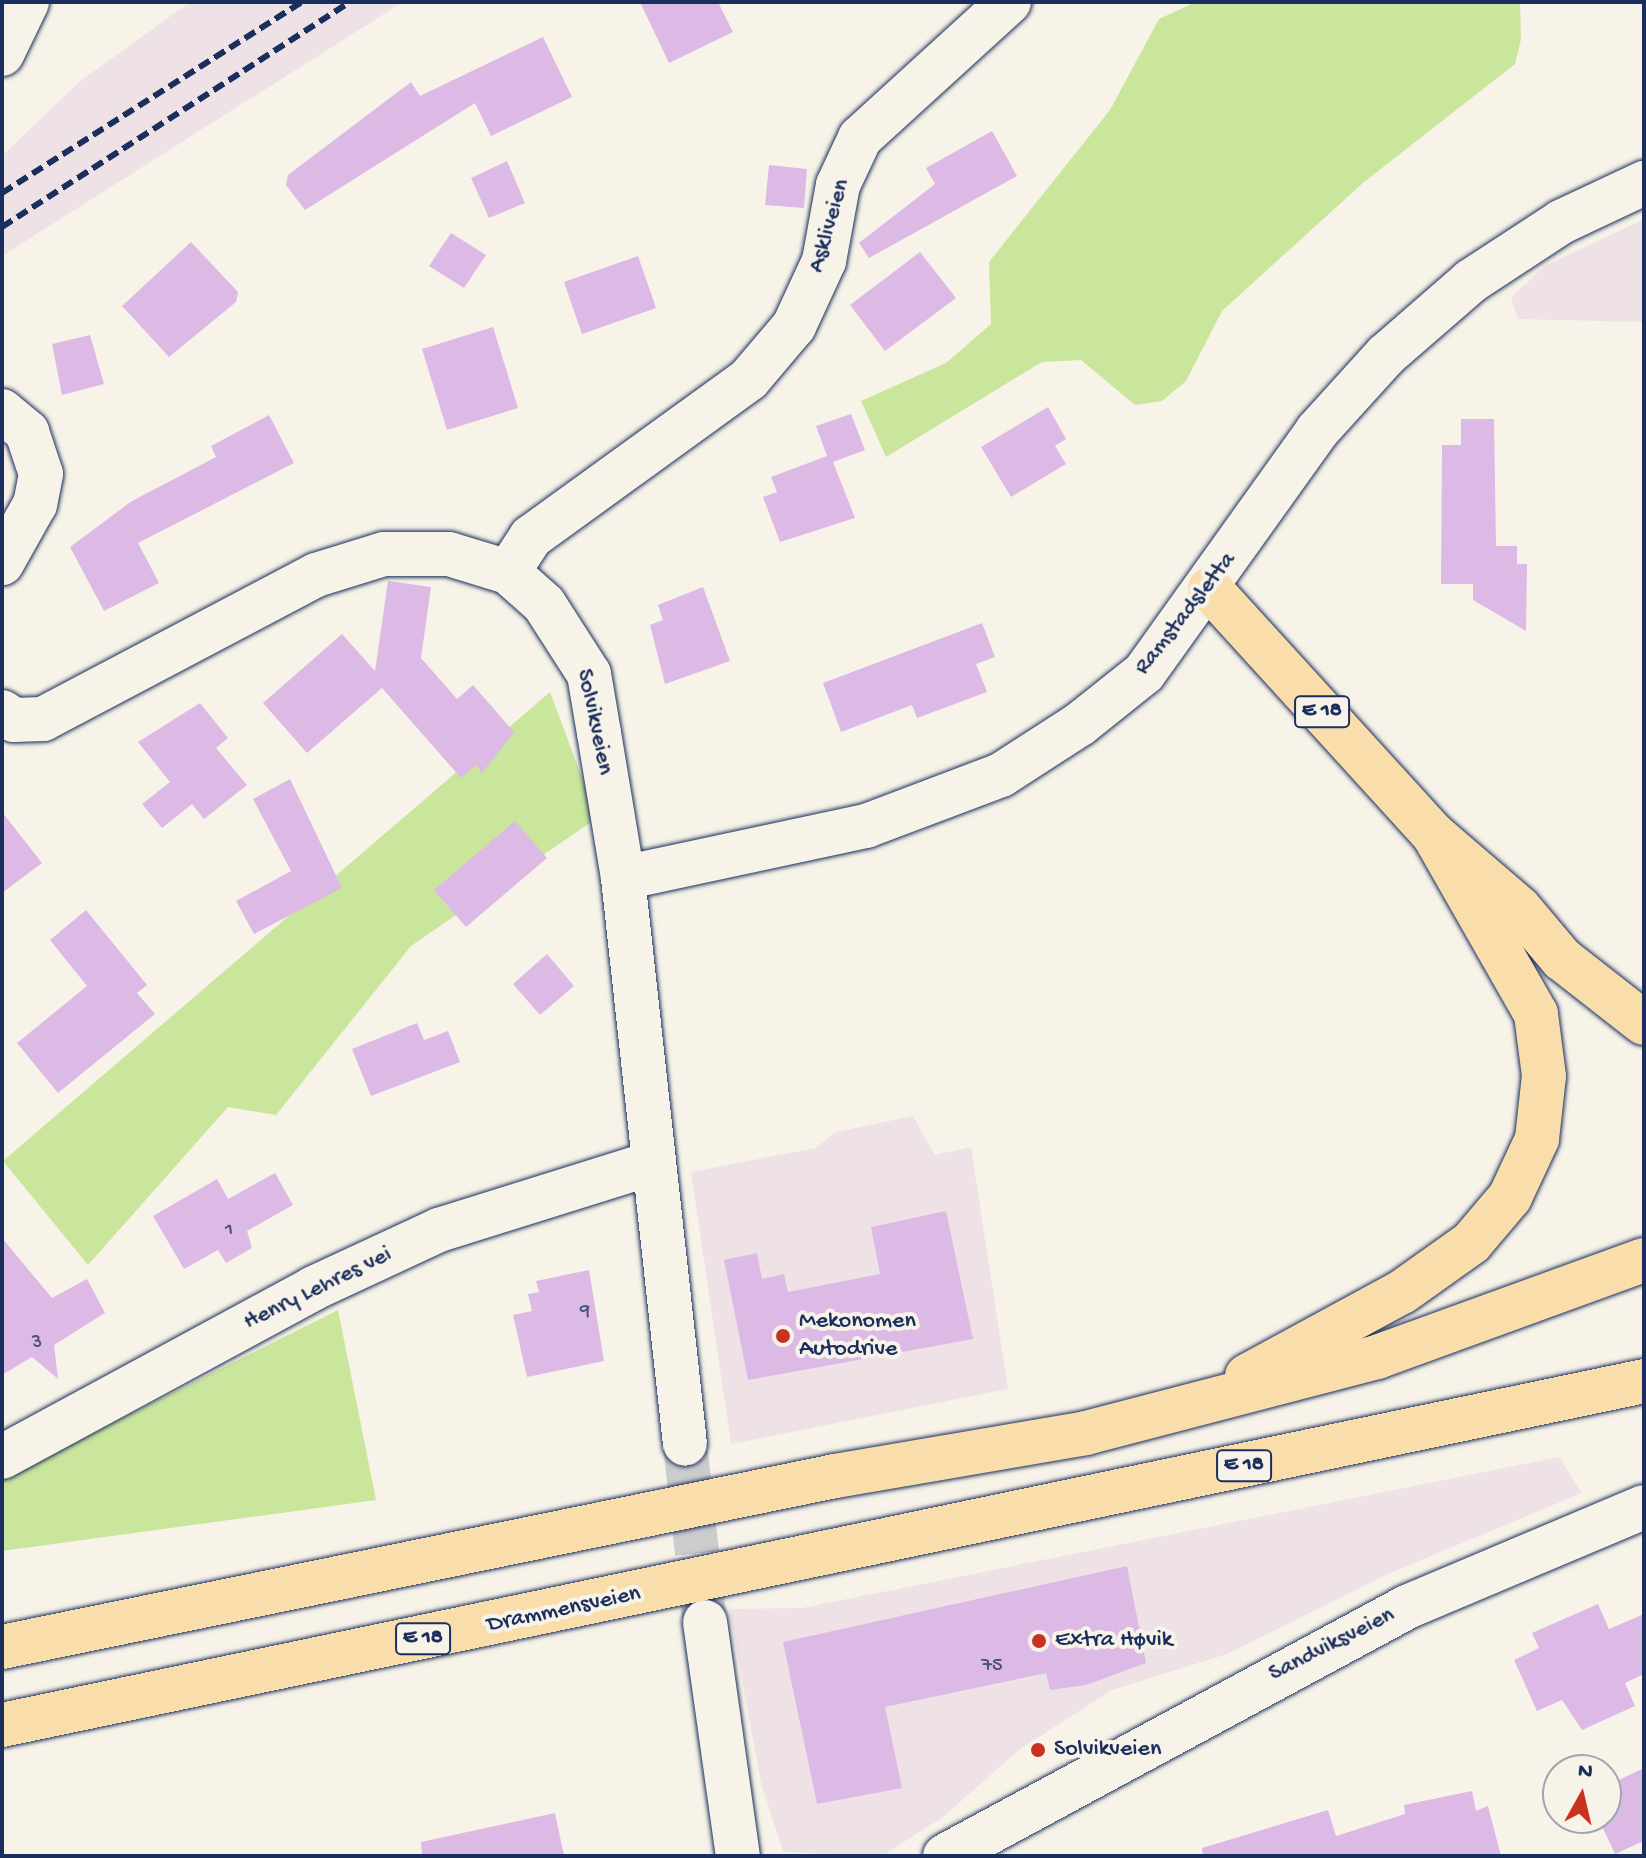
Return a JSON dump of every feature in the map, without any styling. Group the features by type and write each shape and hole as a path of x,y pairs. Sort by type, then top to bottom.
{"highway":[{"name":"E 18","path":"1210,589 1434,835 1519,908 1562,959 1644,1023"},
{"name":"E 18","path":"1190,1407 1402,1292 1471,1243 1510,1197 1537,1139 1544,1076 1536,1014 1434,835"},
{"name":"E 18","path":"2,1647 835,1476 1190,1407 1391,1352 1644,1260"},
{"name":"Drammensveien","path":"2,1725 1644,1381"}],"street":[{"path":"2,54 27,2"},
{"name":"Askliveien","path":"508,572 531,537 749,379 800,313 824,261 838,185 860,138 1009,2"},
{"name":"Ramstadsletta","path":"623,878 866,826 1001,775 1144,673 1210,589 1317,431 1386,355 1471,281 1561,222 1644,183"},
{"path":"2,411 27,432 41,474 35,504 2,563"},
{"name":"Solvikveien","path":"2,712 14,720 43,719 316,575 384,554 449,554 508,572 544,604 589,674 623,878 685,1444"},
{"name":"Henry Lehres vei","path":"2,1457 314,1288 439,1230 653,1163"},
{"name":"Sandviksveien","path":"945,1856 1034,1812 1303,1659 1452,1585 1644,1507"},
{"path":"705,1622 738,1856"},
{"name":"Sandviksveien","path":"987,1856 1034,1812"}],"shaded area":[{"path":"190,2 403,2 2,256 2,156 79,82"},
{"path":"1644,219 1644,322 1518,319 1511,297 1545,266"},
{"path":"913,1116 935,1155 971,1147 1008,1389 731,1444 691,1172 816,1148 836,1132"},
{"path":"1559,1457 1582,1493 1390,1573 1227,1654 1112,1690 1020,1749 943,1817 882,1856 783,1852 761,1783 729,1609 802,1608"}],"green space":[{"path":"1196,2 1520,2 1521,39 1515,64 1364,182 1222,311 1186,381 1162,401 1135,405 1081,360 1042,362 886,457 861,401 946,363 991,324 989,262 1110,110 1159,19"},
{"path":"550,692 597,818 411,946 276,1115 228,1107 88,1265 3,1161"},
{"path":"338,1310 376,1500 2,1551 2,1478"}],"building":[{"path":"640,2 718,2 733,32 669,63"},
{"path":"543,37 572,97 491,136 475,103 305,210 286,185 288,175 411,82 420,96"},
{"path":"992,131 1017,176 869,258 859,243 935,184 926,168"},
{"path":"507,161 525,203 489,218 471,178"},
{"path":"769,165 807,169 804,208 765,205"},
{"path":"451,233 486,255 464,288 429,266"},
{"path":"191,242 238,292 236,302 169,357 122,306"},
{"path":"920,252 956,298 885,351 850,305"},
{"path":"638,256 656,308 582,334 564,282"},
{"path":"493,327 518,408 447,430 422,349"},
{"path":"90,335 104,384 62,395 52,344"},
{"path":"1048,407 1066,439 1055,446 1066,464 1011,497 981,447"},
{"path":"851,414 865,450 833,462 855,518 780,542 763,497 777,492 771,477 827,456 816,426"},
{"path":"269,415 294,463 138,543 159,583 104,611 70,547 132,501 216,457 211,446"},
{"path":"1461,419 1494,419 1496,546 1517,546 1517,564 1527,564 1526,631 1473,600 1473,584 1441,584 1442,445 1461,445"},
{"path":"388,581 431,587 421,658 457,699 473,685 514,732 482,773 476,765 461,778 382,688 307,753 263,703 342,634 375,671"},
{"path":"703,587 730,661 665,684 650,625 663,620 658,605"},
{"path":"982,623 995,657 976,664 987,692 917,718 912,705 841,732 823,683"},
{"path":"200,703 228,738 216,748 247,785 204,819 192,804 162,828 142,804 170,782 138,742"},
{"path":"290,779 342,888 254,934 236,901 291,871 253,799"},
{"path":"2,812 42,863 2,893"},
{"path":"515,821 547,858 466,927 434,890"},
{"path":"86,910 147,985 137,993 155,1014 58,1093 17,1043 87,986 50,940"},
{"path":"547,954 574,986 540,1015 513,984"},
{"path":"417,1023 424,1040 448,1031 460,1062 371,1096 352,1049"},
{"path":"275,1173 293,1205 247,1231 252,1248 226,1263 218,1250 184,1269 153,1216 217,1179 228,1199"},
{"path":"946,1211 973,1339 748,1380 724,1260 757,1253 762,1279 784,1274 788,1292 880,1274 871,1227"},
{"path":"2,1238 52,1298 87,1279 105,1313 54,1345 58,1379 32,1357 2,1375"},
{"path":"589,1270 604,1361 527,1377 513,1315 532,1311 528,1294 539,1292 536,1281"},
{"path":"1127,1566 1146,1663 1086,1685 1050,1690 1046,1673 885,1707 902,1788 817,1804 783,1642"},
{"path":"1598,1604 1609,1629 1644,1614 1644,1674 1625,1683 1635,1706 1582,1730 1562,1700 1537,1711 1514,1660 1539,1648 1532,1633"},
{"path":"1644,1768 1644,1841 1615,1854 1606,1834 1622,1834 1622,1778"},
{"path":"1472,1791 1476,1811 1488,1806 1501,1856 1203,1856 1202,1848 1328,1810 1336,1836 1405,1814 1404,1805"},
{"path":"555,1813 564,1856 422,1856 421,1842"}],"tunnel":[{"path":"685,1444 704,1615"}],"railway":[{"path":"2,193 302,2"},
{"path":"2,227 350,2"}],"place":[{"name":"Mekonomen Autodrive","path":"783,1336"},
{"name":"Extra Høvik","path":"1039,1641"},
{"name":"Solvikveien","path":"1038,1750"}]}
